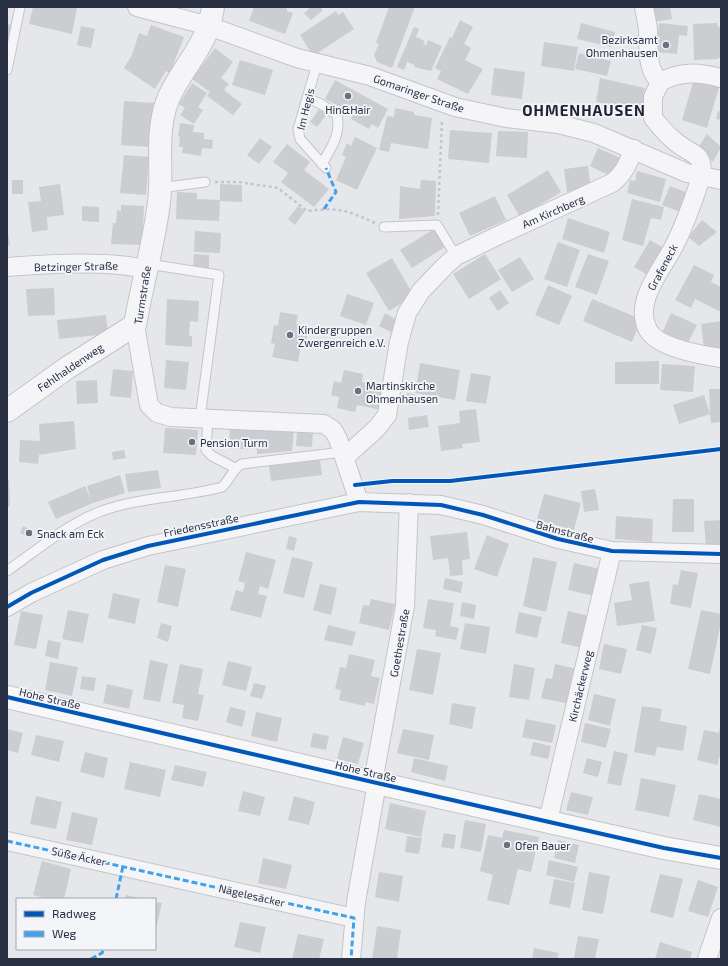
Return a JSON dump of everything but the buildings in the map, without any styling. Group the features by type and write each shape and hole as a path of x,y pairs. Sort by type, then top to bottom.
{"main road":[{"name":"Hohe Straße","path":"7,697 664,848 721,858"}],"street":[{"name":"Gomaringer Straße","path":"137,7 211,16 317,64 370,76 442,103 500,117 558,124 576,128 613,140 674,168 701,177 721,180"},
{"path":"644,7 648,32 649,62 654,77 660,82"},
{"name":"Turmstraße","path":"211,16 172,90 165,109 160,132 160,188 157,219 135,325 149,405 157,413 171,417 324,424 333,430 344,455"},
{"path":"701,177 702,163 697,154 669,137 653,118 653,97 660,82 685,72 721,78"},
{"name":"Am Kirchberg","path":"344,455 377,428 387,415 403,323 413,302 443,268 456,256 604,188 620,177 626,168 634,149"},
{"name":"Grafeneck","path":"701,177 690,211 674,246 648,292 644,310 649,331 656,338 683,350 721,358"},
{"name":"Betzinger Straße","path":"7,267 102,264 146,267"},
{"name":"Fehlhaldenweg","path":"9,407 135,325"},
{"path":"344,455 359,502"},
{"name":"Friedensstraße","path":"7,607 37,590 89,566 148,546 359,502 409,503"},
{"name":"Bahnstraße","path":"409,503 441,505 461,509 558,539 612,551 721,554"},
{"name":"Goethestraße","path":"351,959 354,918 375,782 405,606 409,503"},
{"name":"Kirchäckerweg","path":"548,821 612,551"},
{"name":"Süße Äcker","path":"7,841 150,872"},
{"name":"Nägelesäcker","path":"150,872 354,918"},
{"path":"707,959 721,918"}],"lane":[{"path":"7,70 20,7"},
{"name":"Im Hegis","path":"307,98 321,104 337,115 339,127 324,166 300,139 298,129 307,98 317,64"},
{"path":"160,188 206,182"},
{"path":"384,228 437,225 456,256"},
{"path":"146,267 219,275 204,418 205,441 206,450 212,456 235,468"},
{"path":"7,571 54,537 94,514 140,502 222,487 226,484 235,468 242,464 344,455"}],"path":[{"path":"437,225 442,103"},
{"path":"206,182 239,182 278,188 307,211 324,208 346,210 384,228"}],"marked path":[{"path":"324,209 336,192 326,168"},
{"path":"7,841 354,918 351,959"},
{"path":"116,898 123,866"},
{"path":"91,959 102,953 104,950"}],"cycle path":[{"path":"355,485 392,481 450,481 721,449"},
{"path":"7,607 31,593 103,560 148,546 359,502 441,505 483,515 558,539 612,551 721,554"},
{"path":"7,697 664,848 721,858"}],"place":[{"name":"Bezirksamt Ohmenhausen","path":"666,45"},
{"name":"Hin&Hair","path":"348,96"},
{"name":"Kindergruppen Zwergenreich e.V.","path":"290,335"},
{"name":"Martinskirche Ohmenhausen","path":"358,391"},
{"name":"Pension Turm","path":"192,442"},
{"name":"Snack am Eck","path":"29,533"},
{"name":"Ofen Bauer","path":"507,845"}],"district":[{"name":"OHMENHAUSEN","path":"584,110"}]}
